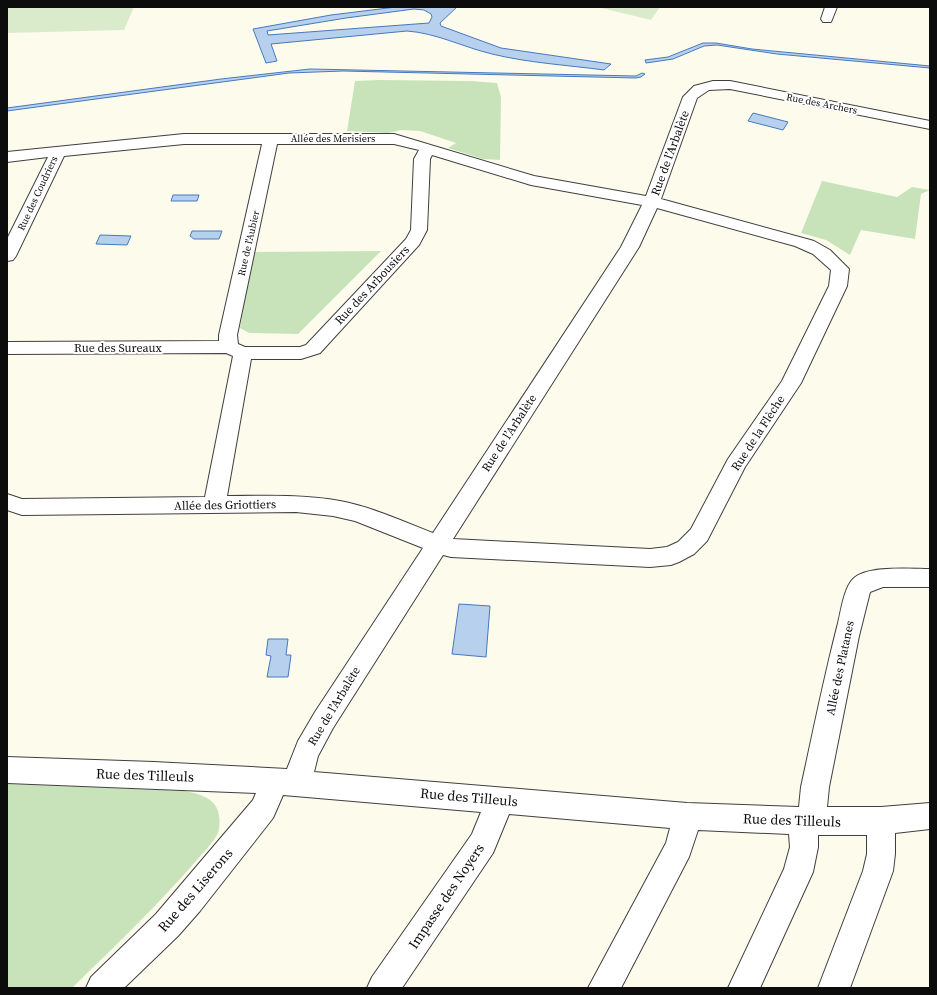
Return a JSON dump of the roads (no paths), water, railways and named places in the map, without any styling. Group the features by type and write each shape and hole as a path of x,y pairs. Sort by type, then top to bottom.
{"street":[{"name":"Rue des Archers","path":"713,85 730,85 930,125"},
{"name":"Rue de l’Arbalète","path":"285,782 300,767 304,755 324,720 630,247 652,202 690,97 697,90 713,85"},
{"name":"Rue de l'Aubier","path":"236,350 228,336 271,138"},
{"name":"Allée des Merisiers","path":"7,157 184,139 382,138 407,142 531,180 652,202"},
{"name":"Rue des Arbousiers","path":"236,350 301,354 313,349 414,241 419,230 422,159 424,154 429,149"},
{"name":"Rue des Coudriers","path":"7,256 56,156 56,151"},
{"name":"Rue de la Flèche","path":"437,544 451,548 650,558 671,556 686,548 699,535 736,464 791,383 838,286 840,269 829,257 810,245 652,202"},
{"name":"Rue des Sureaux","path":"7,348 236,350"},
{"path":"214,505 236,350"},
{"name":"Allée des Griottiers","path":"7,502 22,507 296,504 332,507 356,513 437,544"},
{"name":"Allée des Platanes","path":"807,821 852,615 861,586 870,581 883,578 930,578"},
{"name":"Rue des Tilleuls","path":"7,770 154,775 285,782 687,816 807,821 880,821 930,816"},
{"name":"Rue des Liserons","path":"102,988 167,925 263,809 268,799 285,782"},
{"name":"Impasse des Noyers","path":"383,988 483,843 500,800"},
{"path":"604,988 680,847 687,816"},
{"path":"744,988 798,872 804,847 807,821"},
{"path":"834,988 878,871 881,854 880,821"}],"water":[{"path":"396,7 457,7 440,23 441,26 501,48 611,64 604,70 520,60 481,51 428,34 407,31 271,44 277,61 266,63 253,29 331,15","holes":["414,9 424,10 431,14 432,17 429,23 268,35 267,31 346,18"]},
{"path":"703,43 716,43 752,49 930,66 930,68 777,54 717,45 704,46 673,59 646,63 645,60 668,57"},
{"path":"310,69 636,76 642,73 645,74 636,78 343,71 289,73 7,111 7,108 221,79"},
{"path":"753,113 788,122 783,130 748,121"},
{"path":"173,195 199,195 197,201 171,201"},
{"path":"192,231 222,231 219,239 194,239 190,236"},
{"path":"100,235 131,236 127,245 96,244"},
{"path":"459,604 490,606 486,657 452,654"},
{"path":"268,639 288,639 286,655 291,655 288,677 267,677 271,656 266,655"}]}
